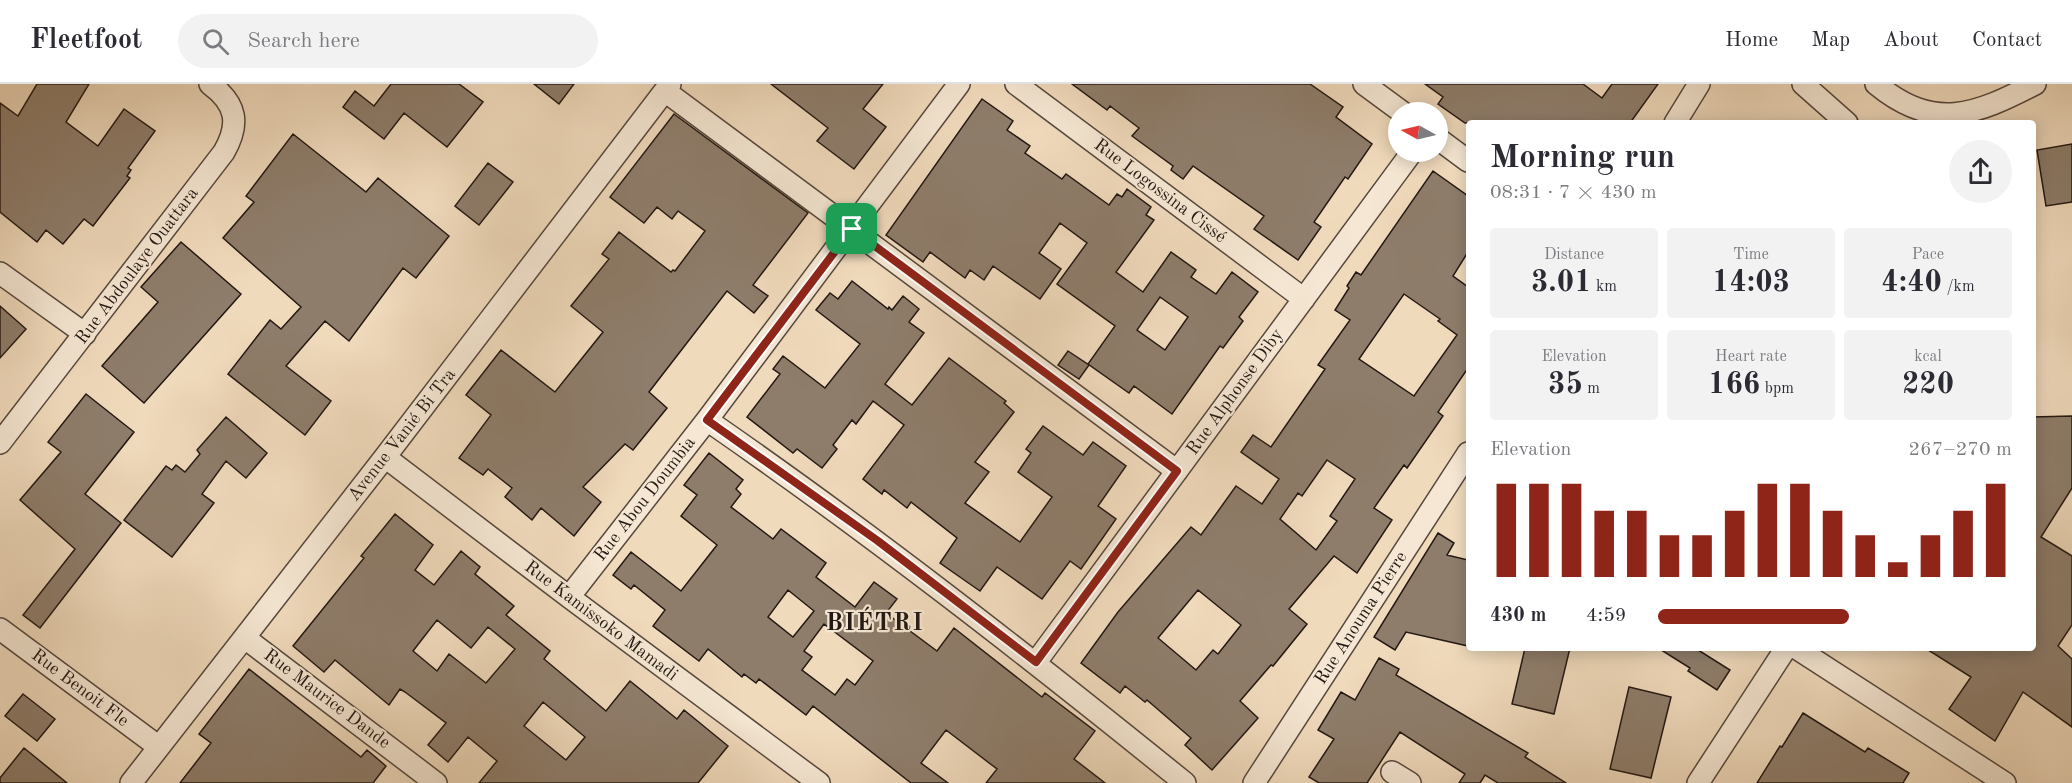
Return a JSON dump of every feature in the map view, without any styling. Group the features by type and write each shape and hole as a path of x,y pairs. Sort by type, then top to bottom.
{"street":[{"name":"Rue Abdoulaye Ouattara","path":"0,443 224,152 232,138 235,120 230,104 222,92 210,84"},
{"name":"Rue Abou Doumbia","path":"568,597 707,420 959,84"},
{"name":"Rue Logossina Cissé","path":"1016,84 1304,299"},
{"path":"1364,84 1388,102"},
{"path":"1677,120 1699,84"},
{"path":"1803,84 1844,120"},
{"path":"1876,84 1887,94 1912,107 1942,116 1984,107 2035,84"},
{"path":"668,87 852,229 1177,471"},
{"name":"Avenue Vanié Bi Tra","path":"131,783 385,457 668,87"},
{"path":"1448,146 1466,160"},
{"name":"Rue Alphonse Diby","path":"1036,662 1405,162"},
{"path":"0,273 85,334"},
{"path":"707,420 878,541 1036,662 1185,783"},
{"name":"Rue Anouma Pierre","path":"1254,783 1466,456"},
{"name":"Rue Kamissoko Mamadi","path":"385,457 568,597 819,783"},
{"name":"Rue Benoit Fle","path":"0,629 159,747"},
{"name":"Rue Maurice Dande","path":"245,638 436,783"},
{"path":"1698,783 1783,651"},
{"path":"1801,651 2005,783"}],"building":[{"path":"37,84 89,84 66,122 98,146 124,109 155,131 128,168 131,170 127,176 130,178 93,226 84,219 63,244 46,230 37,242 0,212 0,103 18,116"},
{"path":"391,84 459,84 483,102 447,147 404,113 384,139 343,107 355,91 374,106"},
{"path":"534,84 574,84 559,104"},
{"path":"771,84 883,84 863,109 886,127 854,169 817,141 828,128"},
{"path":"1072,84 1310,84 1343,107 1336,117 1372,144 1348,179 1345,177 1314,222 1321,227 1298,260 1254,229 1264,216 1193,166 1183,179 1171,170 1173,166 1132,136 1139,128 1110,106 1107,110"},
{"path":"1425,84 1583,84 1602,98 1612,84 1658,84 1632,120 1466,120 1465,123 1448,111 1448,102 1439,102 1443,97"},
{"path":"982,99 1013,121 1007,130 1030,146 1025,153 1062,179 1066,174 1109,205 1117,194 1122,197 1127,189 1151,207 1146,215 1154,220 1116,272 1143,292 1171,252 1196,270 1191,277 1216,294 1232,272 1258,292 1239,317 1243,321 1223,348 1220,346 1172,414 1134,386 1129,393 1088,364 1115,326 1057,284 1087,243 1060,223 1039,253 1061,269 1040,299 993,266 984,280 970,270 965,278 930,252 923,262 886,235","holes":["1160,297 1188,317 1165,350 1137,330"]},
{"path":"674,114 808,213 753,285 768,296 754,313 727,291 649,392 667,408 633,450 625,444 583,487 601,502 574,536 541,508 532,520 505,497 512,488 488,469 483,475 459,458 491,415 466,395 501,350 555,392 603,332 571,306 609,259 602,254 619,232 671,272 675,271 705,231 678,211 672,219 657,207 644,223 610,197"},
{"path":"293,134 366,192 378,178 449,236 416,278 403,268 349,341 325,321 286,366 331,401 305,435 228,374 270,320 281,329 301,307 223,238 254,202 246,196"},
{"path":"2072,144 2072,202 2046,206 2037,150"},
{"path":"488,163 513,182 479,225 455,206"},
{"path":"1433,171 1466,195 1466,255 1453,276 1466,286 1466,371 1438,412 1443,416 1407,468 1404,465 1374,508 1392,520 1357,573 1334,556 1289,609 1307,624 1273,666 1271,665 1240,701 1258,718 1212,770 1185,745 1191,738 1147,700 1145,702 1125,686 1120,693 1081,663 1118,612 1191,527 1201,535 1236,486 1262,504 1279,479 1241,452 1253,435 1271,447 1325,369 1318,365 1350,320 1335,310 1356,272 1361,275","holes":["1404,294 1440,319 1438,321 1457,335 1414,396 1359,359","1327,460 1355,479 1330,516 1337,521 1316,550 1280,519 1298,493 1302,496","1198,590 1241,625 1218,654 1213,650 1196,670 1158,638"]},
{"path":"181,242 241,294 144,403 102,366 158,302 141,287"},
{"path":"852,281 888,309 889,307 892,310 903,296 919,309 909,322 924,333 885,384 912,405 949,358 1006,401 1004,403 1014,412 975,462 989,472 965,503 1020,542 1052,497 1018,472 1031,453 1026,449 1043,426 1083,455 1093,442 1126,466 1098,506 1116,519 1081,569 1070,561 1042,599 997,567 980,591 940,563 957,538 911,502 907,508 884,490 882,494 863,479 904,425 873,401 856,424 852,420 833,445 837,449 822,468 797,449 793,453 747,417 780,374 773,369 783,356 825,388 860,344 816,310 830,293 838,299"},
{"path":"0,306 26,329 0,358"},
{"path":"1068,351 1089,365 1079,379 1058,365"},
{"path":"86,394 134,432 85,494 121,523 40,628 23,615 75,549 20,500 61,452 48,442"},
{"path":"2072,416 2072,488 2041,537 2072,556 2072,625 2058,646 2072,659 2072,727 2023,692 1995,741 1949,709 1971,677 1930,651 2036,651 2036,417"},
{"path":"226,417 267,453 246,478 226,461 202,494 214,503 172,557 124,520 166,466 172,470 176,465 185,472 200,454 197,450"},
{"path":"709,453 743,480 736,489 741,494 731,507 773,539 781,529 826,563 816,577 855,607 874,582 897,599 886,613 937,651 954,628 1042,697 1045,693 1095,731 1074,759 1105,783 986,783 997,769 946,730 921,763 948,783 911,783 813,706 806,715 759,679 756,683 744,674 742,677 708,649 699,661 653,626 665,610 634,585 631,589 613,575 631,552 681,591 717,545 681,516 697,495 684,485","holes":["788,590 814,611 793,637 768,617","824,624 873,661 855,685 847,679 835,695 802,670 812,657 804,651"]},
{"path":"395,514 433,545 415,570 434,585 461,551 480,567 475,574 514,606 506,615 550,651 544,659 606,711 630,681 677,719 684,710 728,746 698,783 479,783 497,761 468,737 448,762 428,745 446,723 405,692 400,689 389,705 335,660 324,672 293,646 364,558 361,556","holes":["437,620 471,648 488,627 515,649 486,683 449,654 437,671 413,651","543,702 585,737 566,760 524,726"]},
{"path":"1438,533 1454,543 1447,555 1466,560 1466,646 1406,632 1395,650 1374,637"},
{"path":"1524,651 1569,651 1554,714 1512,704"},
{"path":"1663,651 1700,651 1730,670 1717,690 1688,671 1690,668"},
{"path":"1379,658 1399,669 1396,675 1528,753 1525,757 1566,783 1498,783 1485,775 1480,783 1459,783 1465,774 1400,732 1367,783 1319,783 1309,777 1334,739 1318,730 1341,692 1355,700"},
{"path":"249,669 361,757 367,750 386,766 373,783 180,783 211,743 199,734"},
{"path":"1629,687 1671,697 1651,778 1610,769"},
{"path":"23,694 55,719 37,741 5,716"},
{"path":"1803,713 1865,752 1868,748 1909,773 1903,783 1757,783"},
{"path":"24,748 67,783 0,783 0,778"}],"district":[{"name":"BIÉTRI","path":"875,624"}],"route":[{"path":"852,229 1177,471 1036,662 878,541 707,420 852,229"}]}
